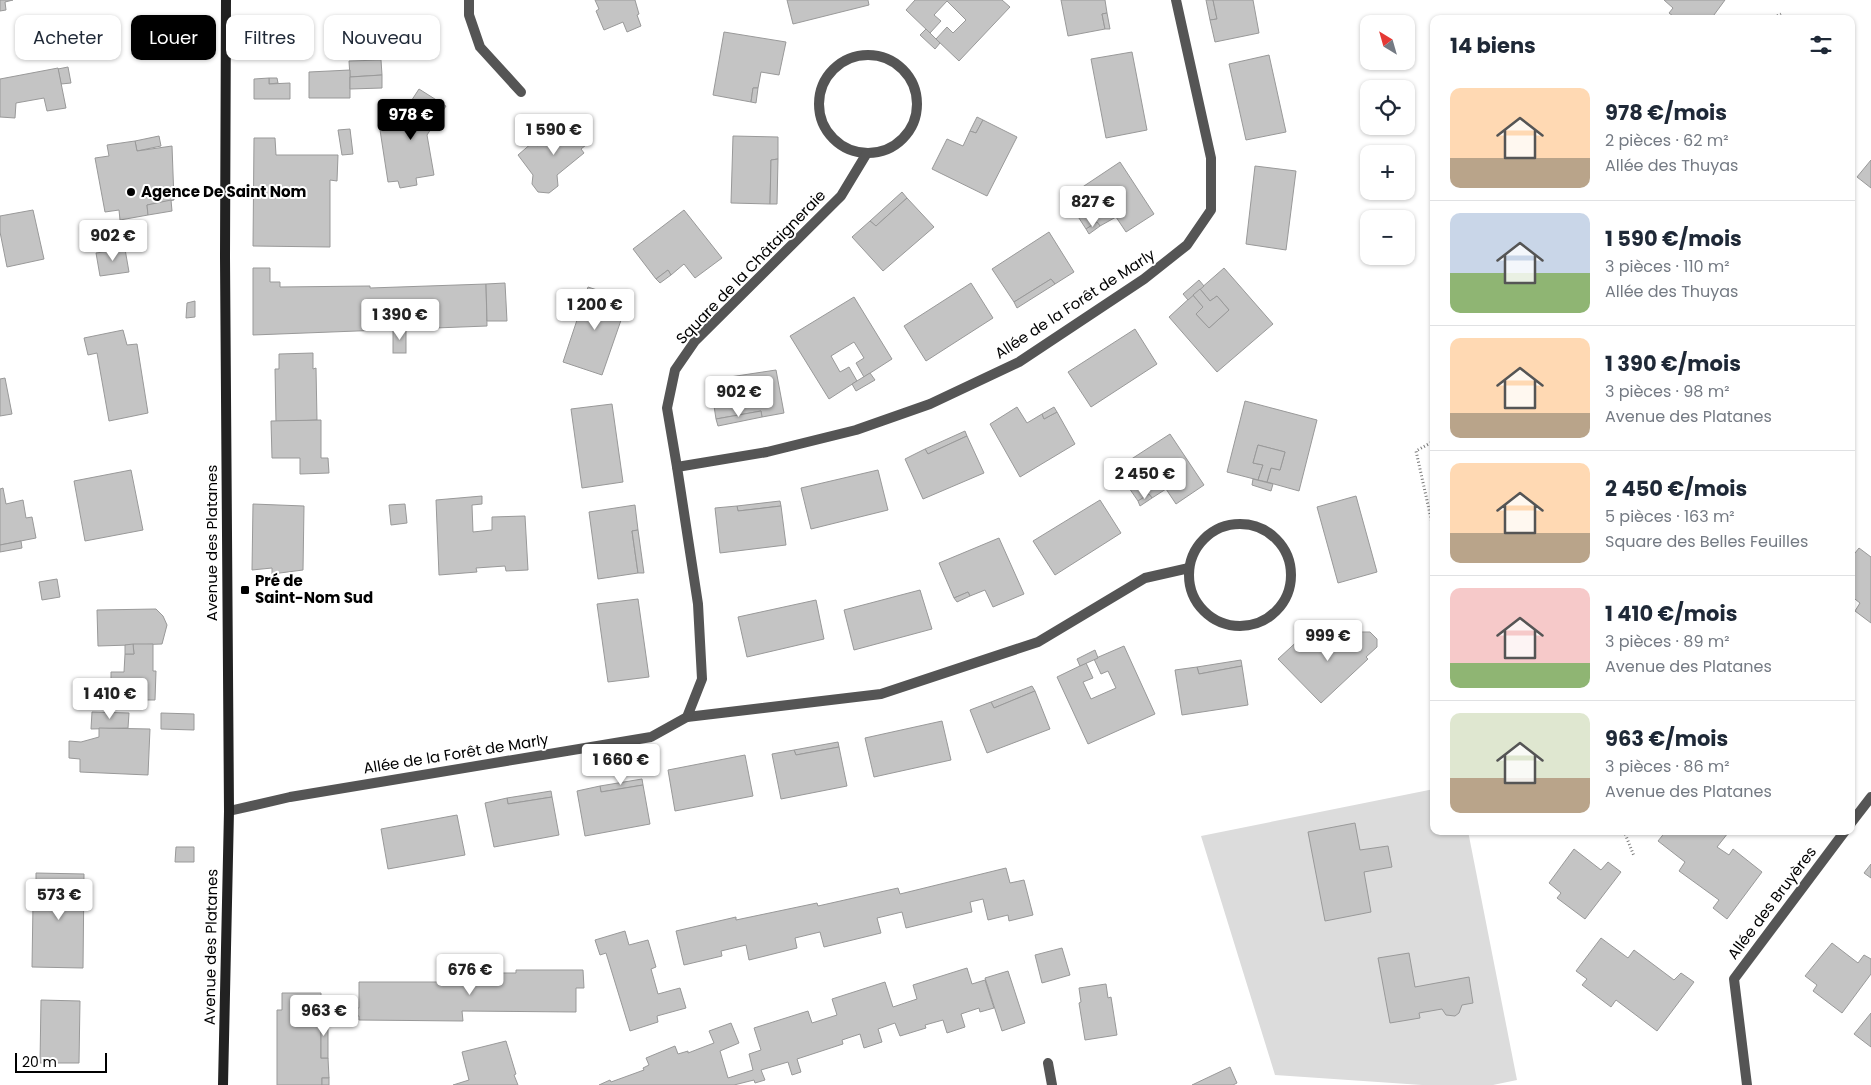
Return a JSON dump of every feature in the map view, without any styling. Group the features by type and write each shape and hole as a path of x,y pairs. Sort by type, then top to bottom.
{"street":[{"name":"Avenue des Platanes","path":"224,1085 229,811 225,267 226,0"},
{"path":"469,0 469,15 480,47 521,92"},
{"name":"Allée de la Forêt de Marly","path":"677,467 767,452 847,432 930,404 1019,362 1144,279 1187,244 1211,210 1211,158 1176,0"},
{"path":"871,55 888,58 902,68 912,81 917,97 916,114 910,129 899,142 884,150 868,153 852,150 838,143 828,132 821,118 819,103 822,87 829,74 840,63 855,56 871,55"},
{"name":"Square de la Châtaigneraie","path":"677,467 667,408 675,370 695,341 842,196 868,153"},
{"path":"677,467 698,604 702,669 702,679 687,717 881,694 1038,642 1145,578 1189,568"},
{"path":"1236,523 1254,525 1270,532 1282,545 1290,561 1291,578 1287,595 1278,608 1266,619 1251,625 1234,626 1219,621 1205,613 1195,600 1190,584 1189,568 1194,551 1205,537 1219,528 1236,523"},
{"name":"Allée de la Forêt de Marly","path":"229,811 290,797 651,737 687,717"},
{"path":"1855,818 1871,796"},
{"name":"Allée des Bruyères","path":"1747,1085 1734,979 1842,835"},
{"path":"1048,1063 1052,1085"}],"path":[{"path":"1430,443 1416,451 1430,514"},
{"path":"1626,835 1634,856"}],"shaded area":[{"path":"1430,790 1430,835 1469,835 1517,1080 1493,1085 1422,1085 1275,1075 1201,836"}],"building":[{"path":"0,0 13,0 5,2 6,10 0,11"},
{"path":"595,0 635,0 641,26 627,32 623,22 604,30 596,11 599,9"},
{"path":"787,0 868,0 869,5 793,24"},
{"path":"915,0 1002,0 1010,7 959,61 936,39 947,27 953,33 966,20 947,1 934,15 941,21 930,33 906,10"},
{"path":"1061,0 1105,0 1107,13 1102,14 1105,29 1068,36"},
{"path":"1206,0 1213,0 1217,19 1210,20"},
{"path":"1213,0 1253,0 1259,33 1215,42 1210,20 1217,19"},
{"path":"1664,0 1725,0 1714,15 1672,15 1669,13 1673,8"},
{"path":"1107,13 1110,29 1105,29 1102,14"},
{"path":"926,29 940,43 935,49 920,35"},
{"path":"724,32 786,42 779,75 761,72 758,88 753,88 751,102 713,95"},
{"path":"1132,52 1147,130 1106,138 1091,59"},
{"path":"1269,55 1286,132 1246,140 1229,64"},
{"path":"381,60 382,75 350,77 349,61"},
{"path":"68,67 71,83 61,84 58,69"},
{"path":"58,68 66,108 47,111 44,98 16,103 15,118 0,117 0,79"},
{"path":"350,70 350,98 309,98 309,72"},
{"path":"382,75 382,88 350,89 350,77"},
{"path":"269,78 277,78 278,83 269,84"},
{"path":"269,78 269,84 290,83 290,99 254,99 254,79"},
{"path":"753,88 758,88 756,103 751,102"},
{"path":"419,89 446,106 427,135 434,175 416,178 417,185 400,188 398,181 388,182 380,130 388,120 402,115"},
{"path":"573,117 577,123 566,131 562,126"},
{"path":"977,117 983,120 976,133 970,131"},
{"path":"983,120 1017,137 987,196 932,169 947,139 963,146 970,131 976,133"},
{"path":"577,123 591,141 581,149 584,153 557,175 558,186 549,193 538,192 532,184 533,175 518,155 533,142 537,146 562,126 566,131"},
{"path":"350,129 353,154 342,155 338,130"},
{"path":"159,136 161,146 137,151 135,141"},
{"path":"733,136 778,137 778,159 771,160 770,204 731,203"},
{"path":"254,138 275,138 276,155 338,155 337,181 330,180 330,247 253,246"},
{"path":"135,141 137,151 172,146 174,200 147,205 148,215 120,220 119,210 105,212 95,158 109,156 107,145"},
{"path":"778,159 777,204 770,204 771,160"},
{"path":"1871,160 1871,188 1857,177"},
{"path":"1120,162 1154,214 1126,232 1116,217 1100,226 1097,222 1086,229 1066,198"},
{"path":"1255,166 1296,171 1286,250 1246,244"},
{"path":"902,192 907,198 876,226 870,221"},
{"path":"907,198 934,227 883,271 852,237 870,221 876,226"},
{"path":"171,200 172,211 148,215 147,205"},
{"path":"33,210 44,259 7,267 0,232 0,216"},
{"path":"684,210 722,258 695,278 684,264 671,275 668,270 656,279 633,249"},
{"path":"1097,222 1100,226 1089,234 1086,229"},
{"path":"1049,232 1074,272 1055,284 1051,279 1014,302 992,269"},
{"path":"125,249 129,272 100,276 96,253"},
{"path":"253,268 270,268 270,282 280,282 280,287 370,286 370,288 486,284 487,326 253,335"},
{"path":"1224,268 1273,324 1217,372 1169,317 1193,295 1203,307 1196,314 1209,328 1229,310 1217,296 1210,301 1200,289"},
{"path":"668,270 671,275 660,283 656,279"},
{"path":"1051,279 1055,284 1017,308 1014,302"},
{"path":"1199,280 1204,286 1188,300 1183,294"},
{"path":"505,283 507,321 487,321 486,284"},
{"path":"971,283 993,318 926,361 904,326"},
{"path":"588,287 628,300 602,375 563,362"},
{"path":"1200,289 1210,301 1217,296 1229,310 1209,328 1196,314 1203,307 1193,295"},
{"path":"854,297 892,359 864,377 856,363 864,358 854,342 831,356 840,372 849,367 857,381 829,399 790,336"},
{"path":"195,301 195,317 186,318 187,303"},
{"path":"393,329 406,329 406,353 393,353"},
{"path":"1135,329 1157,364 1091,407 1068,372"},
{"path":"123,330 127,345 137,344 148,413 109,421 97,353 88,355 84,338"},
{"path":"313,353 313,369 316,368 317,420 276,422 275,369 279,369 279,354"},
{"path":"776,370 784,413 762,417 761,411 716,419 710,380"},
{"path":"870,373 875,380 856,391 852,384"},
{"path":"5,378 12,414 0,416 0,379"},
{"path":"1245,401 1317,420 1299,491 1267,482 1271,468 1280,470 1285,452 1258,445 1253,463 1263,465 1258,480 1227,472"},
{"path":"612,404 623,482 582,488 571,409"},
{"path":"1017,407 1027,423 1042,414 1044,419 1057,412 1075,444 1020,477 990,424"},
{"path":"1054,407 1057,412 1044,419 1042,414"},
{"path":"761,411 762,417 718,426 716,419"},
{"path":"321,420 321,458 328,458 329,473 300,474 300,458 272,458 271,421"},
{"path":"965,431 967,436 928,454 925,449"},
{"path":"1170,434 1204,485 1176,504 1166,489 1152,498 1149,494 1138,501 1116,469"},
{"path":"967,436 984,473 923,499 905,459 925,449 928,454"},
{"path":"1258,445 1285,452 1280,470 1271,468 1267,482 1258,480 1263,465 1253,463"},
{"path":"131,470 143,530 85,541 74,481"},
{"path":"878,470 888,510 811,529 801,488"},
{"path":"1253,479 1273,484 1271,491 1252,485"},
{"path":"3,488 6,504 23,500 26,518 32,517 36,538 0,545 0,489"},
{"path":"1149,494 1152,498 1140,506 1138,501"},
{"path":"482,496 482,504 472,505 473,532 492,530 492,517 525,516 528,570 506,571 505,566 476,568 477,572 439,575 436,500"},
{"path":"1356,496 1377,572 1338,583 1317,507"},
{"path":"1100,500 1121,533 1055,575 1033,541"},
{"path":"780,501 781,506 738,511 737,506"},
{"path":"253,504 304,506 303,570 272,574 272,568 252,570"},
{"path":"405,504 407,523 391,525 389,505"},
{"path":"635,505 638,530 632,531 638,573 598,579 589,512"},
{"path":"737,506 738,511 781,506 786,545 720,553 715,508"},
{"path":"638,530 644,573 638,573 632,531"},
{"path":"999,538 1024,594 993,607 985,590 970,596 968,592 954,598 939,563"},
{"path":"21,541 22,548 0,552 0,545"},
{"path":"1859,548 1871,557 1871,623 1855,611 1860,603 1855,599 1855,553"},
{"path":"57,579 60,597 42,600 39,582"},
{"path":"920,590 932,629 854,650 844,610"},
{"path":"968,592 970,596 957,602 954,598"},
{"path":"638,599 649,677 608,682 597,604"},
{"path":"816,600 824,639 747,657 738,617"},
{"path":"156,609 163,616 167,625 162,644 98,646 97,610"},
{"path":"1338,628 1341,632 1331,641 1328,639"},
{"path":"1341,632 1351,642 1362,632 1370,632 1377,639 1377,647 1366,657 1368,659 1321,703 1278,659 1303,636 1316,650 1328,639 1331,641"},
{"path":"133,644 153,644 153,671 156,671 155,700 144,700 144,704 111,705 111,672 124,672 125,654 134,654"},
{"path":"133,644 134,654 125,654 125,645"},
{"path":"1124,646 1155,714 1088,744 1057,677 1086,663 1093,678 1083,682 1091,699 1116,688 1108,671 1101,674 1094,659"},
{"path":"1095,650 1098,658 1080,666 1077,659"},
{"path":"1241,660 1242,666 1199,674 1197,667"},
{"path":"1242,666 1248,705 1182,715 1175,670 1197,667 1199,674"},
{"path":"1032,686 1035,691 994,708 991,702"},
{"path":"1035,691 1050,729 987,753 970,710 991,702 994,708"},
{"path":"92,712 129,713 128,728 91,729"},
{"path":"161,713 194,714 194,730 161,729"},
{"path":"942,721 951,760 874,777 865,738"},
{"path":"99,728 150,729 148,775 80,772 80,759 69,758 69,741 81,742 99,737"},
{"path":"838,742 839,747 796,755 794,750"},
{"path":"839,747 847,786 781,799 772,754 794,750 796,755"},
{"path":"745,755 753,796 675,811 668,770"},
{"path":"642,779 643,785 601,792 600,786"},
{"path":"643,785 650,824 585,836 577,791 600,786 601,792"},
{"path":"551,791 552,797 508,804 507,798"},
{"path":"552,797 559,835 494,847 485,803 507,798 508,804"},
{"path":"457,815 465,855 388,869 381,829"},
{"path":"1355,823 1360,850 1388,846 1392,867 1364,872 1371,912 1325,921 1308,832"},
{"path":"1663,835 1726,835 1717,847 1729,855 1733,849 1762,872 1727,919 1713,908 1719,900 1679,871 1685,862 1658,841"},
{"path":"176,847 194,847 194,862 175,862"},
{"path":"1574,849 1601,870 1608,862 1621,872 1585,919 1557,898 1561,893 1549,883"},
{"path":"1871,864 1871,878 1864,873"},
{"path":"1006,868 1010,883 1024,880 1033,915 1009,921 1008,915 988,920 983,899 970,902 972,912 906,928 902,912 877,918 881,933 824,947 820,932 795,938 797,948 749,960 746,945 721,951 722,956 684,965 676,931 736,917 736,920 817,903 818,906 898,888 900,894"},
{"path":"36,873 84,874 83,968 32,967 33,903 36,903"},
{"path":"625,931 629,945 648,940 656,967 651,969 658,994 680,988 686,1008 657,1016 658,1022 630,1031 606,953 600,955 595,940"},
{"path":"1601,938 1628,958 1634,950 1674,980 1681,973 1694,982 1657,1031 1616,1000 1611,1007 1582,985 1587,979 1576,971"},
{"path":"1832,943 1858,963 1864,955 1871,959 1871,974 1842,1013 1813,991 1817,985 1805,976"},
{"path":"1062,948 1070,975 1042,983 1035,955"},
{"path":"1409,953 1415,987 1469,977 1473,1003 1462,1005 1459,1013 1455,1016 1446,1015 1442,1009 1419,1013 1420,1018 1390,1023 1378,958"},
{"path":"967,968 972,984 985,980 994,1008 980,1012 979,1008 961,1014 965,1027 947,1033 943,1020 925,1025 926,1028 900,1036 895,1023 878,1029 882,1042 864,1048 860,1034 842,1040 843,1044 797,1059 801,1072 792,1075 788,1062 761,1070 765,1080 755,1083 754,1080 734,1085 599,1085 644,1070 643,1068 649,1065 646,1058 675,1046 678,1054 688,1051 688,1053 714,1043 709,1031 731,1023 739,1043 720,1051 728,1078 753,1070 749,1054 761,1050 754,1028 808,1011 812,1023 837,1015 832,999 885,982 893,1007 917,999 913,985"},
{"path":"516,970 583,970 584,988 576,988 576,1012 462,1011 463,1021 359,1020 359,1016 348,1016 348,1007 359,1008 359,982 464,982 463,973 516,973"},
{"path":"1008,971 1025,1023 1002,1031 985,978"},
{"path":"1106,984 1108,998 1111,997 1117,1035 1085,1040 1079,1003 1081,1002 1079,988"},
{"path":"282,993 321,993 321,1058 328,1058 329,1078 322,1078 322,1085 277,1085 277,1010 282,1010"},
{"path":"41,1000 80,1001 79,1063 40,1063"},
{"path":"1871,1013 1871,1047 1854,1034"},
{"path":"321,1016 328,1016 328,1058 321,1058"},
{"path":"506,1041 518,1085 453,1085 469,1080 462,1052"},
{"path":"1230,1067 1237,1083 1233,1085 1192,1085"},
{"path":"322,1078 329,1078 329,1085 322,1085"}],"place":[{"name":"Agence De Saint Nom","path":"131,192"},
{"name":"Pré de Saint-Nom Sud","path":"245,590"}]}
